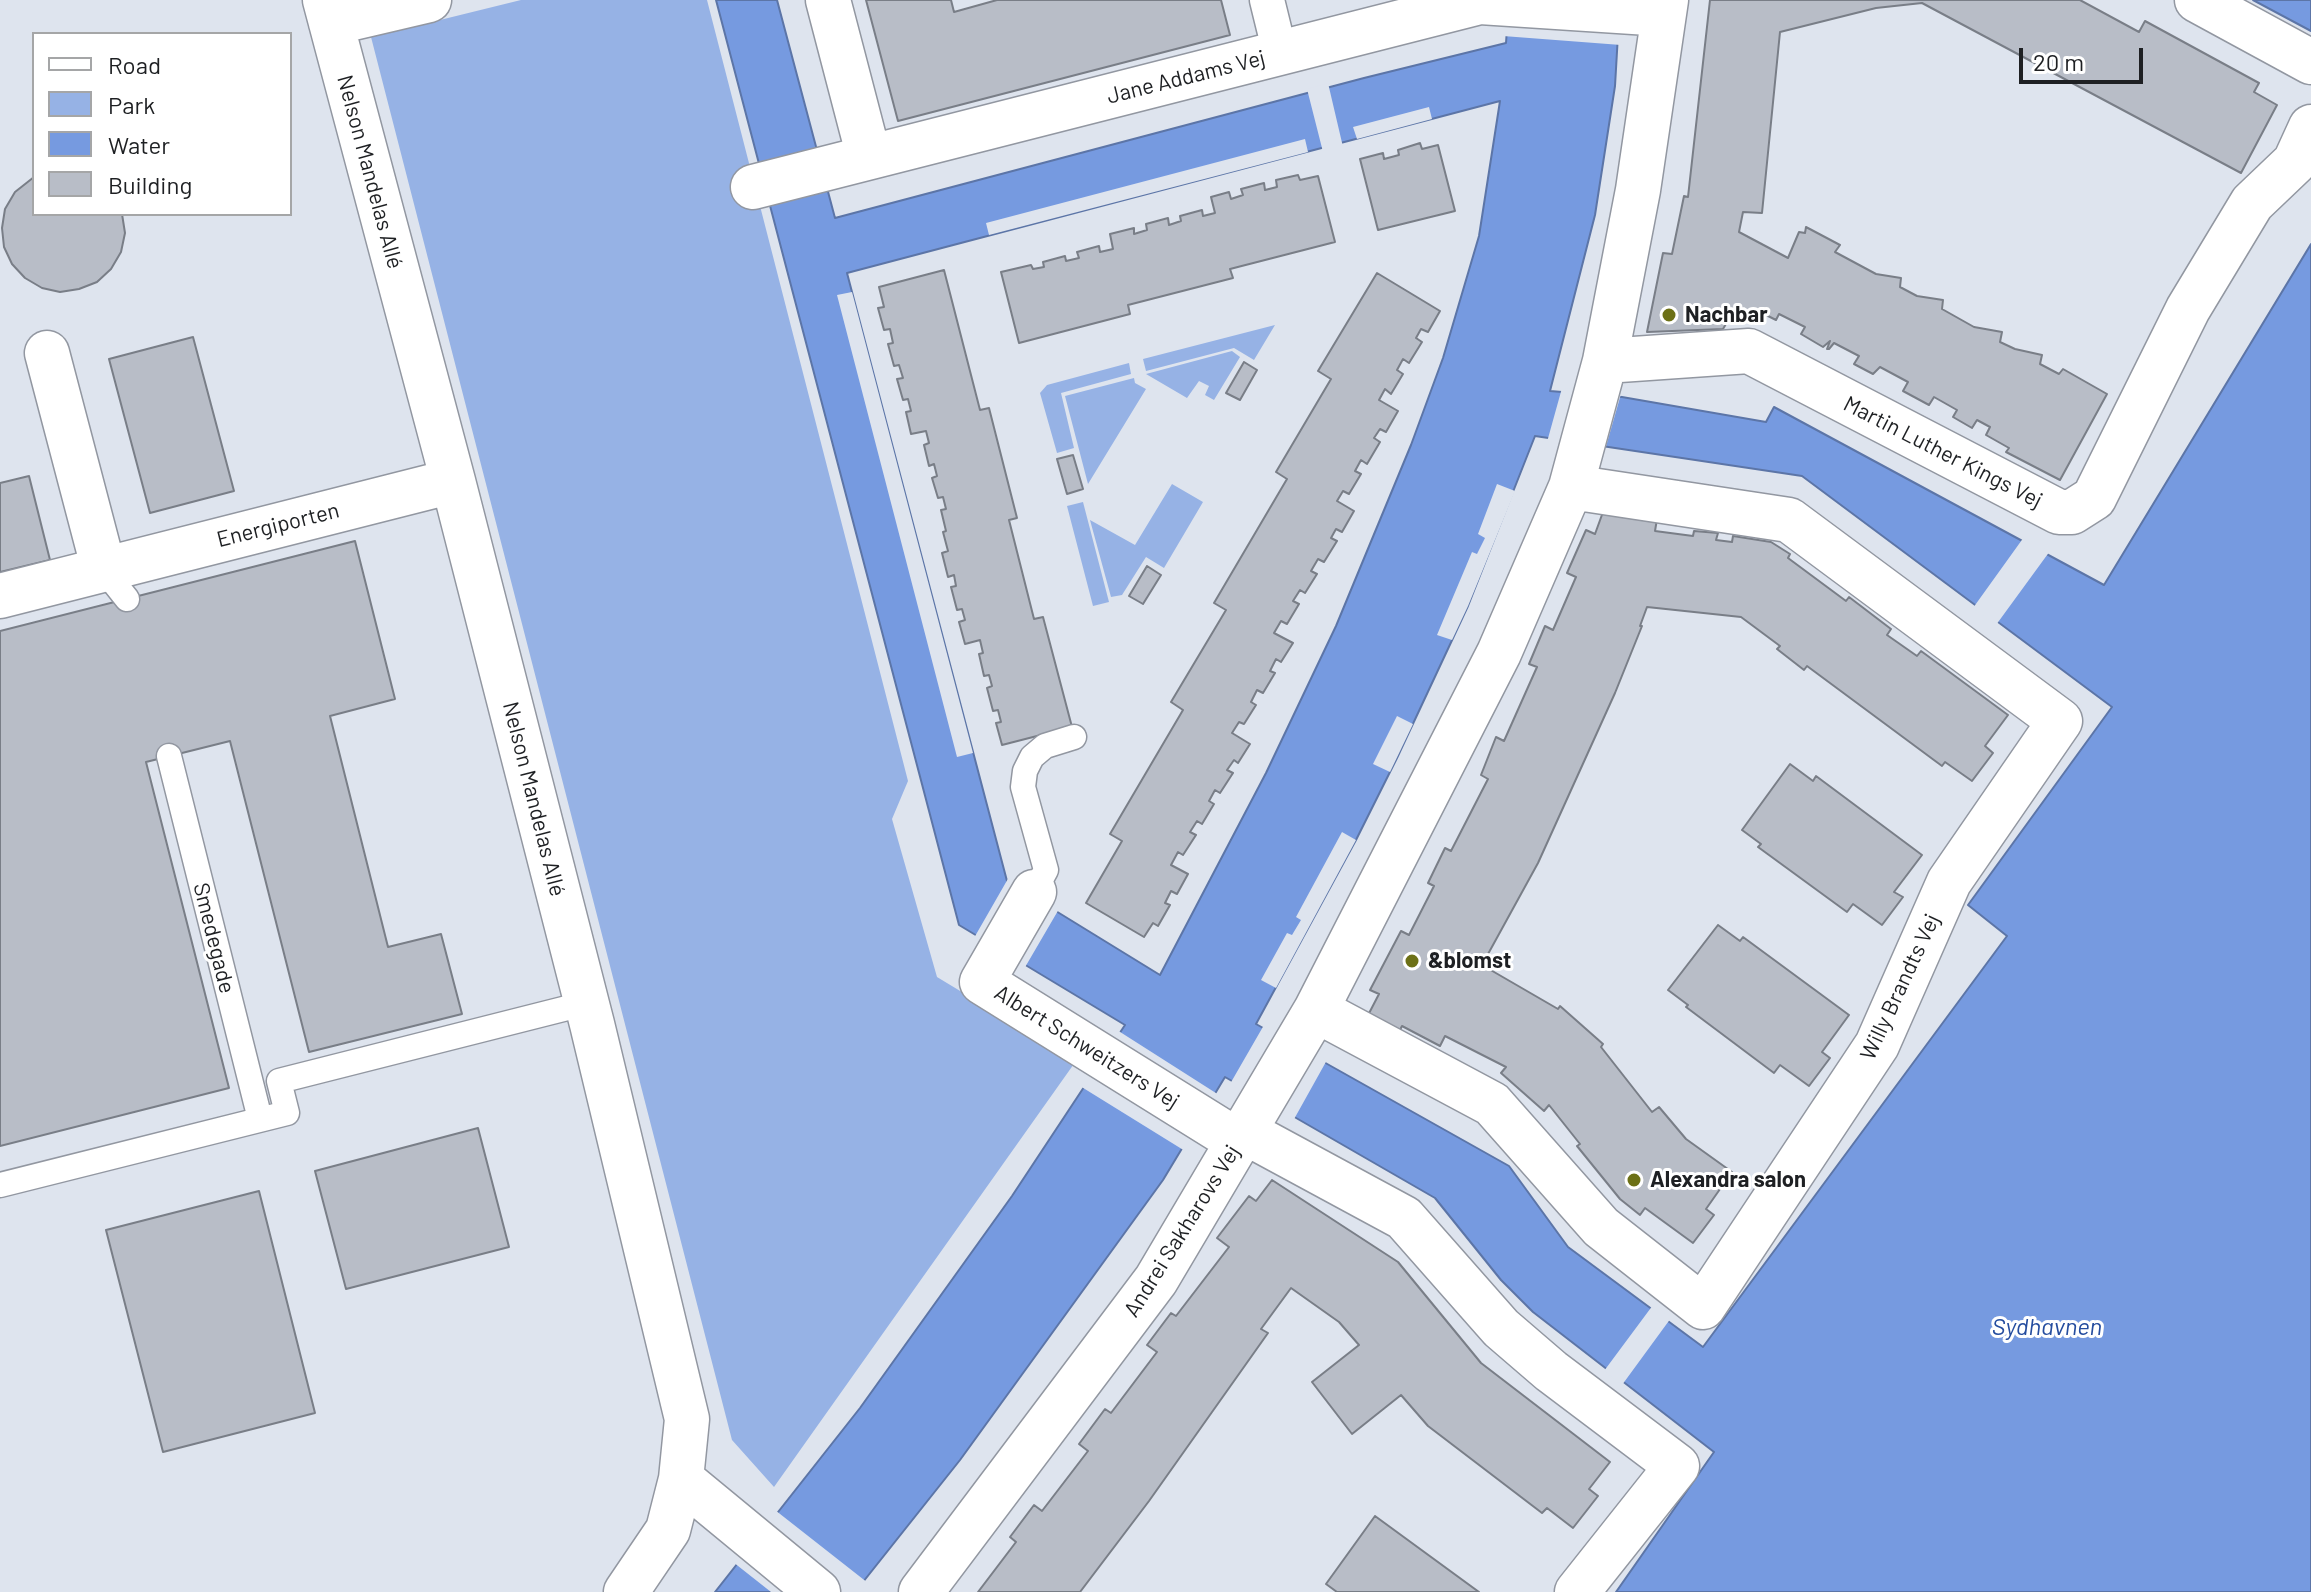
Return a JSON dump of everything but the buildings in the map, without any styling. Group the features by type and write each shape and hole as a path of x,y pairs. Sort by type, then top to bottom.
{"street":[{"path":"328,12 429,0"},
{"path":"828,0 858,160"},
{"path":"1267,0 1280,53"},
{"path":"2197,0 2311,62"},
{"name":"Jane Addams Vej","path":"753,187 1480,2 1651,9"},
{"path":"1237,1124 1307,1025 1499,653 1576,468 1601,375 1638,190 1651,9"},
{"name":"Nelson Mandelas Allé","path":"328,12 587,1003 687,1419 681,1479 668,1530 626,1592"},
{"name":"Martin Luther Kings Vej","path":"1601,375 1749,351 2059,512 2072,512 2094,498 2188,309 2252,203 2295,162 2311,127"},
{"path":"47,353 115,584"},
{"name":"Willy Brandts Vej","path":"1307,1025 1492,1104 1601,1227 1703,1307 1877,1045 1949,882 2060,721 1789,520 1576,468"},
{"name":"Energiporten","path":"0,596 115,584 453,481"},
{"name":"Albert Schweitzers Vej","path":"1034,892 982,982 1100,1054 1237,1124"},
{"name":"Andrei Sakharovs Vej","path":"921,1592 1156,1280 1237,1124 1404,1218 1501,1328 1551,1371 1677,1466 1577,1592"},
{"path":"681,1479 818,1592"}],"lane":[{"path":"1034,892 1046,870 1023,787 1025,771 1032,757 1045,746 1074,737"},
{"name":"Smedegade","path":"169,756 260,1119"},
{"path":"0,1185 287,1113 279,1081 587,1003"}],"green space":[{"path":"521,0 707,0 908,781 892,819 937,977 1076,1061 774,1487 732,1440 371,37"},
{"path":"1275,325 1254,360 1234,348 1146,371 1143,359"},
{"path":"1232,351 1240,357 1214,400 1205,395 1209,386 1199,381 1187,398 1146,374"},
{"path":"1129,363 1131,374 1061,393 1074,448 1057,453 1040,393 1047,385"},
{"path":"1134,378 1135,383 1146,389 1088,484 1065,396"},
{"path":"1172,484 1203,502 1164,568 1146,557 1122,595 1111,597 1090,520 1135,545"},
{"path":"1083,502 1109,602 1093,606 1067,506"}],"water":[{"name":"Sydhavnen","path":"716,0 777,0 835,218 1506,43 1509,0 1620,0 1615,86 1595,215 1550,391 1622,397 1766,422 1774,407 2104,585 2311,244 2311,1592 1616,1592 1714,1452 1533,1312 1501,1280 1435,1198 1225,1077 1163,1180 960,1460 855,1592 715,1592 860,1408 1012,1196 1125,1025 959,925","holes":["1500,101 1479,236 1443,358 1411,445 1336,626 1266,773 1160,975 1007,881 847,273","1535,436 1802,476 2112,707 1968,905 2007,936 1703,1347 1568,1247 1509,1166 1256,1024 1397,758 1468,606"]},
{"path":"2253,0 2311,0 2311,31"}],"pier":[{"path":"1505,0 1624,0 1621,45 1503,36"},
{"path":"1328,83 1343,147 1323,152 1307,89"},
{"path":"1429,107 1432,119 1357,139 1353,127"},
{"path":"1305,139 1308,152 989,235 986,223"},
{"path":"852,292 973,753 957,757 837,295"},
{"path":"1562,388 1621,394 1605,450 1547,442"},
{"path":"1497,484 1515,491 1452,640 1437,635 1472,552 1477,554 1485,538 1478,534"},
{"path":"2024,537 2050,551 1996,625 1973,608"},
{"path":"1397,716 1413,724 1390,772 1373,764"},
{"path":"1342,832 1356,840 1276,988 1261,980 1287,933 1292,935 1301,920 1296,917"},
{"path":"1009,877 1059,909 1024,969 974,938"},
{"path":"1264,1025 1327,1060 1293,1121 1230,1084"},
{"path":"1117,1030 1219,1095 1185,1151 1080,1086"},
{"path":"1653,1305 1671,1318 1622,1385 1604,1371"},
{"path":"775,1510 868,1583 860,1592 771,1592 733,1562"}],"place":[{"name":"Nachbar","path":"1669,315"},
{"name":"&blomst","path":"1412,961"},
{"name":"Alexandra salon","path":"1634,1180"}]}
